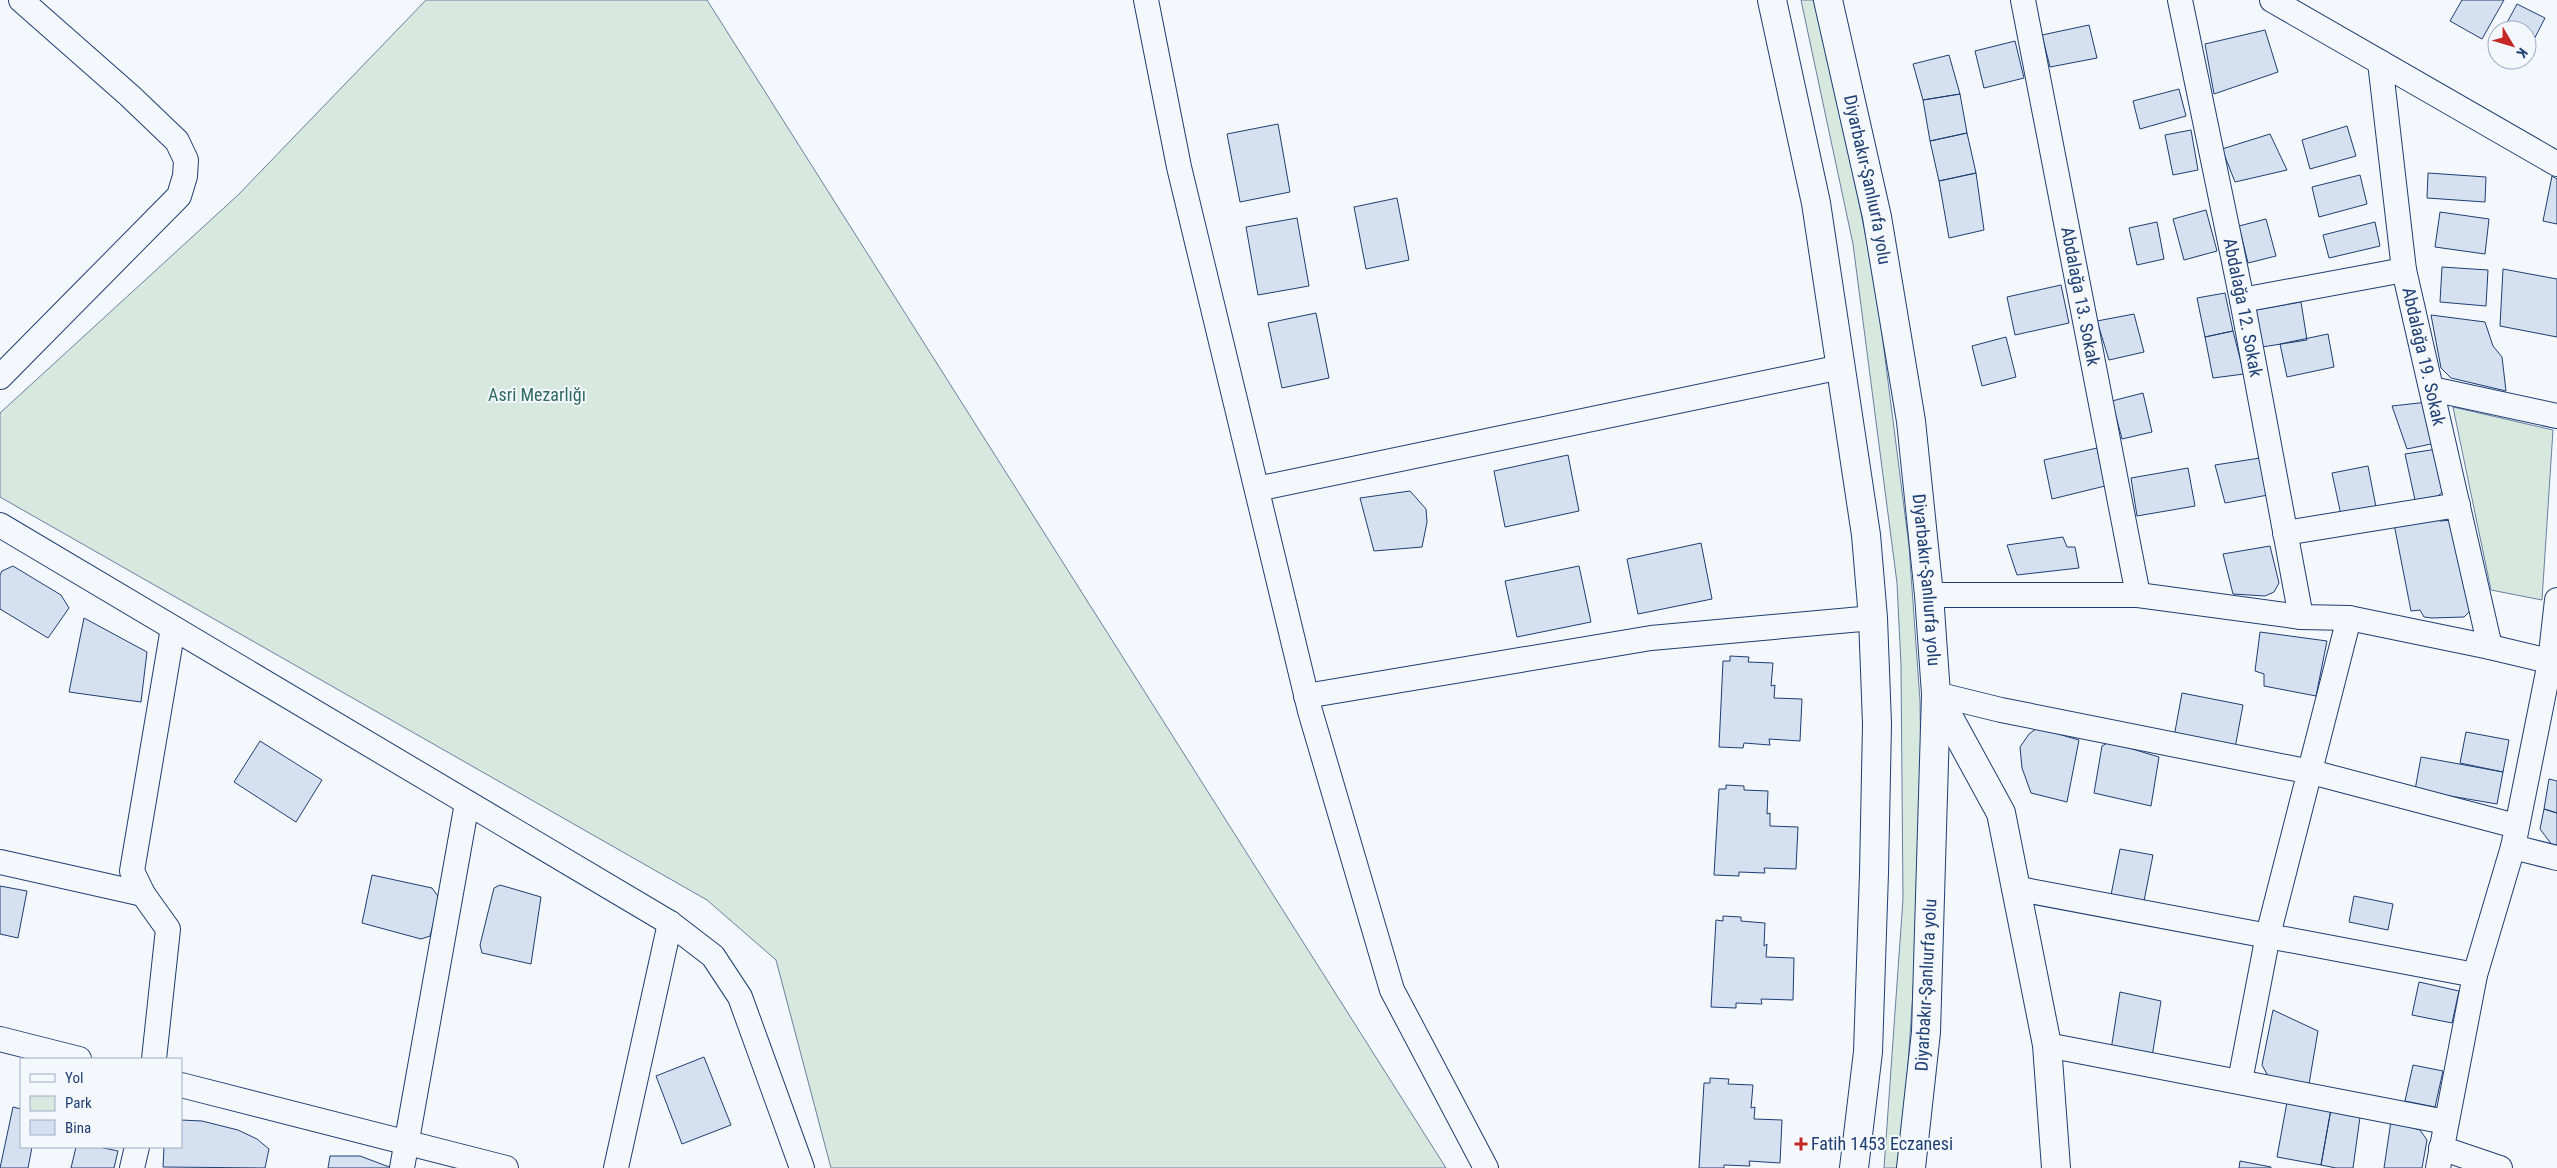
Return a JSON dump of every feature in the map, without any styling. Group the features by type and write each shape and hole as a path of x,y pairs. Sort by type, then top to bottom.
{"main road":[{"path":"1772,0 1816,203 1866,535 1873,618 1876,724 1873,913 1868,1052 1854,1168"},
{"name":"Diyarbakır-Şanlıurfa yolu","path":"1828,0 1877,217 1911,421 1929,595 1936,694 1926,1032 1911,1168"},
{"path":"1936,694 2001,813 2014,888 2047,1045 2056,1168"}],"street":[{"path":"0,377 179,196 185,176 186,160 177,141 130,96 21,0"},
{"path":"1146,0 1179,167 1306,696 1392,990 1486,1168"},
{"name":"Abdalağa 13. Sokak","path":"2023,0 2138,595"},
{"name":"Abdalağa 12. Sokak","path":"2180,0 2242,300 2301,617"},
{"path":"2272,0 2557,164"},
{"name":"Abdalağa 19. Sokak","path":"2380,62 2404,270 2490,647"},
{"path":"2242,300 2404,270"},
{"path":"1257,489 1842,367"},
{"path":"2432,389 2557,416"},
{"path":"2285,533 2458,505"},
{"path":"0,525 670,923 713,956 740,997 802,1168"},
{"path":"1929,595 2138,595 2301,617 2349,618 2490,647 2553,663"},
{"path":"2500,1168 2439,1158 2475,974 2514,837 2553,663 2557,600"},
{"path":"1306,696 1651,638 1873,618"},
{"path":"2240,1081 2268,935 2349,618"},
{"path":"154,1058 168,929 143,894 132,871 173,628"},
{"path":"1936,694 2001,710 2311,772 2514,837 2557,858"},
{"path":"402,1168 467,802"},
{"path":"0,862 143,894"},
{"path":"2014,888 2475,974"},
{"path":"616,1168 670,923"},
{"path":"0,1039 75,1058"},
{"path":"2047,1045 2446,1122"},
{"path":"182,1085 506,1168"},
{"path":"132,1168 137,1148"}],"green space":[{"name":"Asri Mezarlığı","path":"426,0 707,0 1446,1168 831,1168 776,960 707,900 0,497 0,413 238,195"},
{"path":"1801,0 1818,0 1876,287 1909,546 1920,701 1922,859 1901,1168 1884,1168 1903,899 1901,665 1897,583 1853,244"},
{"path":"2453,407 2553,430 2542,600 2491,590"}],"building":[{"path":"2462,0 2504,0 2493,20 2487,20 2487,30 2482,39 2450,21"},
{"path":"2517,4 2545,18 2537,34 2537,20 2508,20"},
{"path":"2089,25 2097,58 2050,67 2042,35"},
{"path":"2265,30 2278,72 2214,94 2205,44"},
{"path":"2015,41 2024,78 1984,88 1975,51"},
{"path":"1949,55 1960,94 1923,100 1913,64"},
{"path":"2179,89 2186,116 2140,129 2133,101"},
{"path":"1960,94 1967,133 1930,141 1923,100"},
{"path":"1278,124 1290,192 1240,202 1227,134"},
{"path":"2347,126 2356,156 2310,169 2302,140"},
{"path":"2191,130 2198,170 2173,175 2165,135"},
{"path":"1967,133 1976,173 1939,181 1930,141"},
{"path":"2270,134 2287,170 2235,182 2222,149"},
{"path":"1976,173 1984,230 1949,238 1939,181"},
{"path":"2428,173 2486,177 2485,202 2427,198"},
{"path":"2360,175 2367,204 2319,217 2312,187"},
{"path":"2552,176 2557,179 2557,224 2543,221"},
{"path":"1397,198 1409,260 1366,269 1354,207"},
{"path":"2206,210 2217,251 2184,260 2173,219"},
{"path":"2440,212 2489,219 2485,254 2435,247"},
{"path":"1297,218 1309,286 1258,295 1246,227"},
{"path":"2266,219 2276,256 2248,263 2239,226"},
{"path":"2157,222 2164,259 2137,265 2129,228"},
{"path":"2375,222 2380,246 2329,258 2323,235"},
{"path":"2442,267 2488,270 2486,306 2440,302"},
{"path":"2503,269 2557,279 2557,337 2500,326"},
{"path":"2061,285 2069,323 2015,335 2007,297"},
{"path":"2225,293 2233,331 2205,337 2197,298"},
{"path":"2301,302 2307,340 2262,347 2256,310"},
{"path":"1316,313 1329,378 1282,388 1268,323"},
{"path":"2134,314 2144,352 2109,360 2097,321"},
{"path":"2431,315 2485,322 2493,346 2502,357 2506,391 2451,378 2441,368"},
{"path":"2233,331 2244,374 2213,378 2205,337"},
{"path":"2328,334 2334,367 2287,377 2280,344"},
{"path":"2006,337 2016,377 1982,386 1972,346"},
{"path":"2143,393 2152,432 2122,439 2112,401"},
{"path":"2428,402 2436,443 2407,449 2392,406"},
{"path":"2097,448 2105,486 2052,499 2044,460"},
{"path":"2437,449 2445,489 2438,496 2415,500 2405,454"},
{"path":"1568,455 1579,511 1505,527 1494,471"},
{"path":"2260,458 2268,495 2225,503 2215,465"},
{"path":"2368,466 2376,507 2341,515 2332,473"},
{"path":"2188,468 2195,506 2137,516 2131,478"},
{"path":"1410,491 1426,509 1427,522 1422,547 1374,551 1360,498"},
{"path":"2436,518 2440,521 2453,520 2471,610 2464,617 2432,618 2424,617 2420,610 2411,611 2394,524"},
{"path":"2063,537 2067,547 2075,547 2079,568 2017,575 2007,545"},
{"path":"1701,543 1712,599 1638,614 1627,559"},
{"path":"2270,546 2279,583 2274,592 2265,596 2233,594 2223,554"},
{"path":"13,566 61,595 69,608 48,638 0,609 0,575 2,571"},
{"path":"1579,566 1591,622 1517,637 1505,581"},
{"path":"84,618 147,652 141,702 69,692"},
{"path":"2260,632 2327,641 2316,696 2264,686 2264,674 2255,671"},
{"path":"1730,656 1749,657 1748,662 1773,663 1771,686 1775,685 1774,698 1802,699 1800,741 1769,739 1770,745 1744,743 1743,748 1719,747 1723,661 1730,661"},
{"path":"2182,693 2243,705 2235,748 2174,737"},
{"path":"2037,728 2079,740 2067,802 2031,793 2022,768 2020,747 2029,734"},
{"path":"2466,732 2509,740 2503,772 2460,763"},
{"path":"260,741 322,780 296,822 234,782"},
{"path":"2109,742 2159,757 2151,806 2094,793 2102,746"},
{"path":"2421,757 2503,772 2497,804 2415,790"},
{"path":"2549,779 2557,781 2557,813 2544,809"},
{"path":"1726,785 1744,786 1744,790 1768,791 1767,814 1770,813 1770,826 1798,827 1796,869 1764,868 1765,873 1739,872 1739,876 1714,875 1719,789 1726,789"},
{"path":"2544,809 2557,813 2557,846 2552,845 2540,829"},
{"path":"2120,849 2153,855 2144,901 2111,895"},
{"path":"372,875 432,888 440,899 430,936 421,939 362,923"},
{"path":"500,885 541,897 531,964 482,953 480,945 494,888"},
{"path":"0,886 27,891 18,938 0,934"},
{"path":"2354,896 2393,904 2388,930 2349,922"},
{"path":"1723,916 1741,917 1741,921 1765,923 1764,946 1767,944 1766,957 1794,958 1793,1000 1761,999 1762,1004 1736,1003 1736,1008 1711,1007 1716,920 1723,921"},
{"path":"2419,982 2459,991 2452,1023 2412,1015"},
{"path":"2120,992 2161,1001 2152,1057 2111,1050"},
{"path":"2273,1010 2318,1031 2309,1084 2268,1076 2262,1065"},
{"path":"704,1057 731,1125 682,1144 656,1076"},
{"path":"2413,1065 2443,1071 2435,1107 2405,1101"},
{"path":"1710,1078 1729,1079 1728,1084 1753,1085 1751,1108 1755,1107 1754,1119 1782,1120 1780,1163 1749,1161 1750,1166 1724,1165 1724,1168 1699,1168 1704,1083 1710,1083"},
{"path":"2287,1102 2331,1109 2321,1165 2277,1157"},
{"path":"13,1107 20,1109 20,1148 32,1148 28,1168 0,1168"},
{"path":"2331,1109 2360,1117 2353,1168 2336,1168 2321,1165"},
{"path":"182,1120 202,1121 238,1130 257,1139 269,1149 265,1168 163,1167 164,1148 182,1148"},
{"path":"2391,1121 2420,1130 2427,1140 2422,1168 2384,1168"},
{"path":"76,1148 104,1148 118,1151 114,1168 71,1168"},
{"path":"330,1156 360,1156 392,1168 328,1168"},
{"path":"2240,1161 2271,1167 2271,1168 2239,1168"}],"place":[{"name":"Fatih 1453 Eczanesi","path":"1801,1144"}]}
